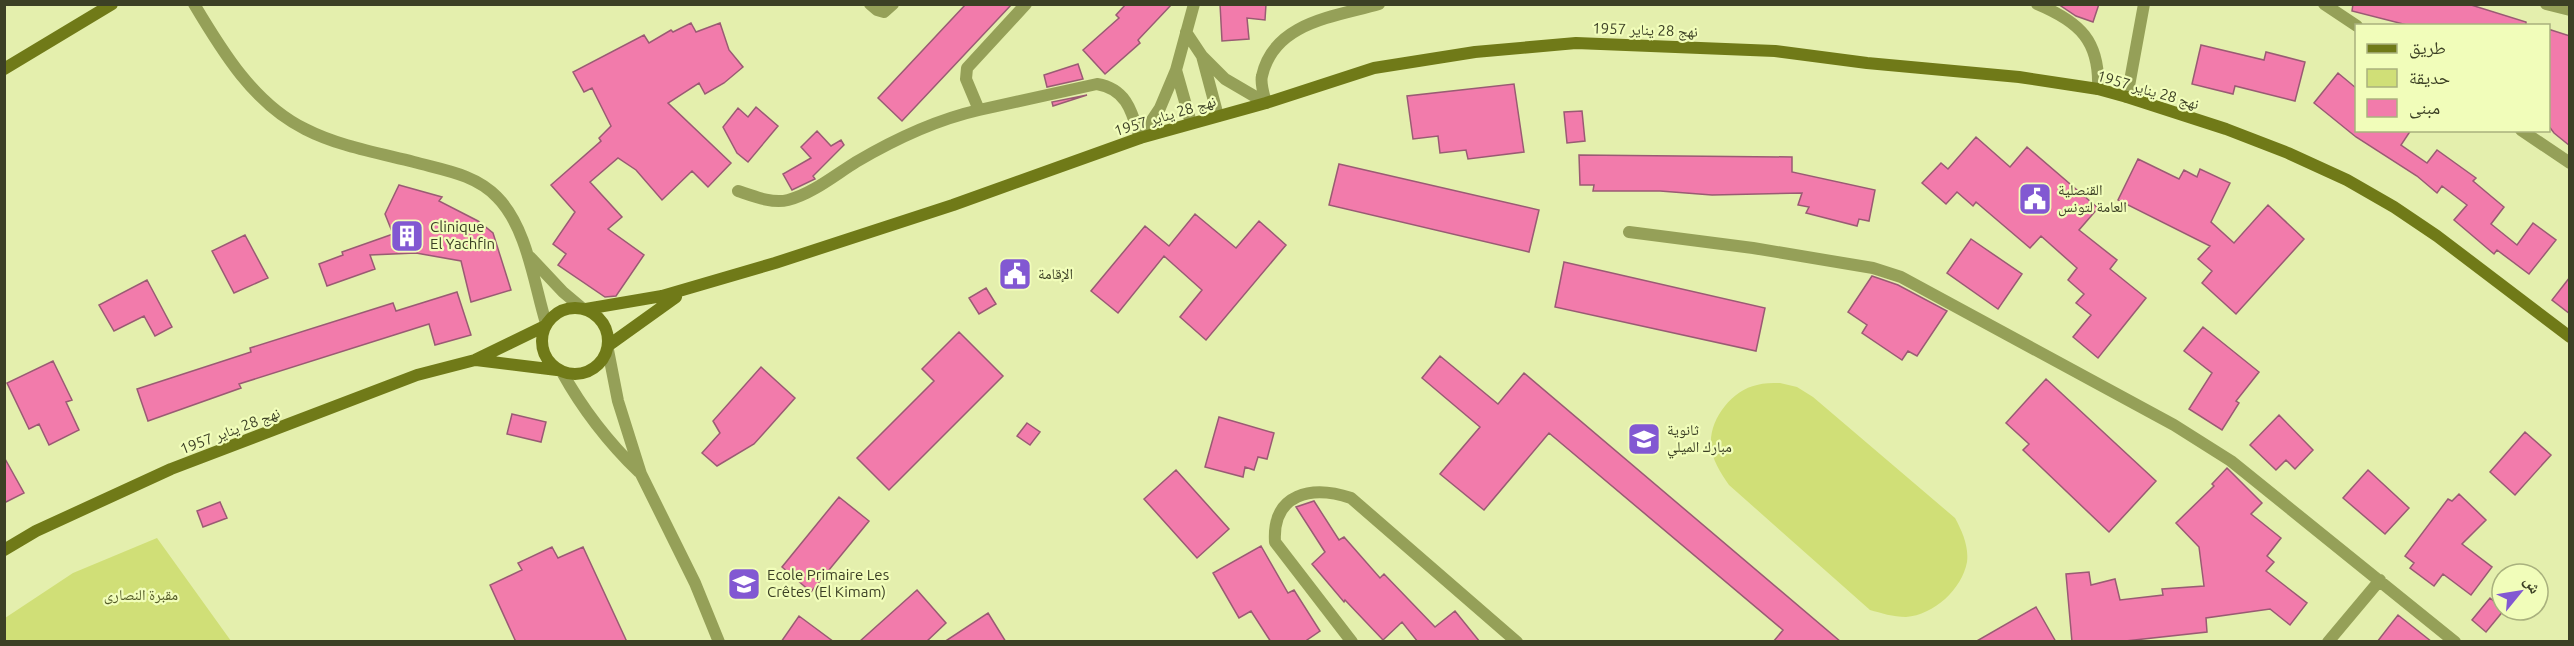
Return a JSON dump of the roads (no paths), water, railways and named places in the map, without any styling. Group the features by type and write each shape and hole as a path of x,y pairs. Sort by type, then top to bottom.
{"street":[{"path":"4,69 112,4"},
{"path":"194,4 232,62 273,109 304,129 340,142 470,177 485,186 508,211 527,254 545,325 542,338 543,350 549,361 560,371 589,416 622,456 642,474"},
{"path":"870,4 884,12 893,4"},
{"path":"979,110 966,79 967,68 1026,4"},
{"path":"1140,138 1160,108 1176,70 1194,4"},
{"path":"1266,103 1261,78 1274,47 1302,26 1379,4"},
{"path":"2037,4 2076,27 2089,40 2098,64 2098,89"},
{"path":"2127,97 2144,4"},
{"path":"2324,4 2355,25"},
{"path":"2546,4 2570,10"},
{"path":"1186,32 1202,56 1225,79 1266,103"},
{"name":"نهج 28 يناير 1957","path":"584,308 637,301 687,289 867,234 1140,138 1266,103 1374,69 1476,51 1576,43 1775,51 2019,77 2098,89 2127,97 2226,129 2288,153 2347,180 2394,207 2437,236 2570,337"},
{"path":"1202,56 1218,116"},
{"path":"1176,70 1191,123"},
{"path":"738,191 765,199 786,201 931,123 1097,84 1119,92 1129,104 1140,138"},
{"path":"2524,132 2570,163"},
{"path":"1629,232 1764,249 1873,268 1901,277 2174,425 2231,461 2455,642"},
{"path":"527,254 562,292 596,314 604,323 608,333 608,348 618,401 642,474 694,583 719,642"},
{"name":"نهج 28 يناير 1957","path":"608,348 647,315 687,289"},
{"path":"545,325 562,310 584,308"},
{"name":"نهج 28 يناير 1957","path":"4,550 36,531 171,469 417,375 474,360 545,325"},
{"path":"560,371 580,374 590,371 598,366 608,348"},
{"name":"نهج 28 يناير 1957","path":"474,360 560,371"},
{"path":"1352,642 1275,542 1274,524 1280,510 1293,498 1310,493 1331,492 1351,498 1517,642"},
{"path":"2328,642 2380,580"}],"place":[{"name":"القنصلية العامة لتونس","path":"2035,199"},
{"name":"Clinique El Yachfin","path":"407,236"},
{"name":"الإقامة","path":"1015,274"},
{"name":"ثانوية مبارك الميلي","path":"1644,439"},
{"name":"Ecole Primaire Les Crêtes (El Kimam)","path":"744,584"}],"park label":[{"name":"مقبرة النصارى","path":"141,595"}]}
